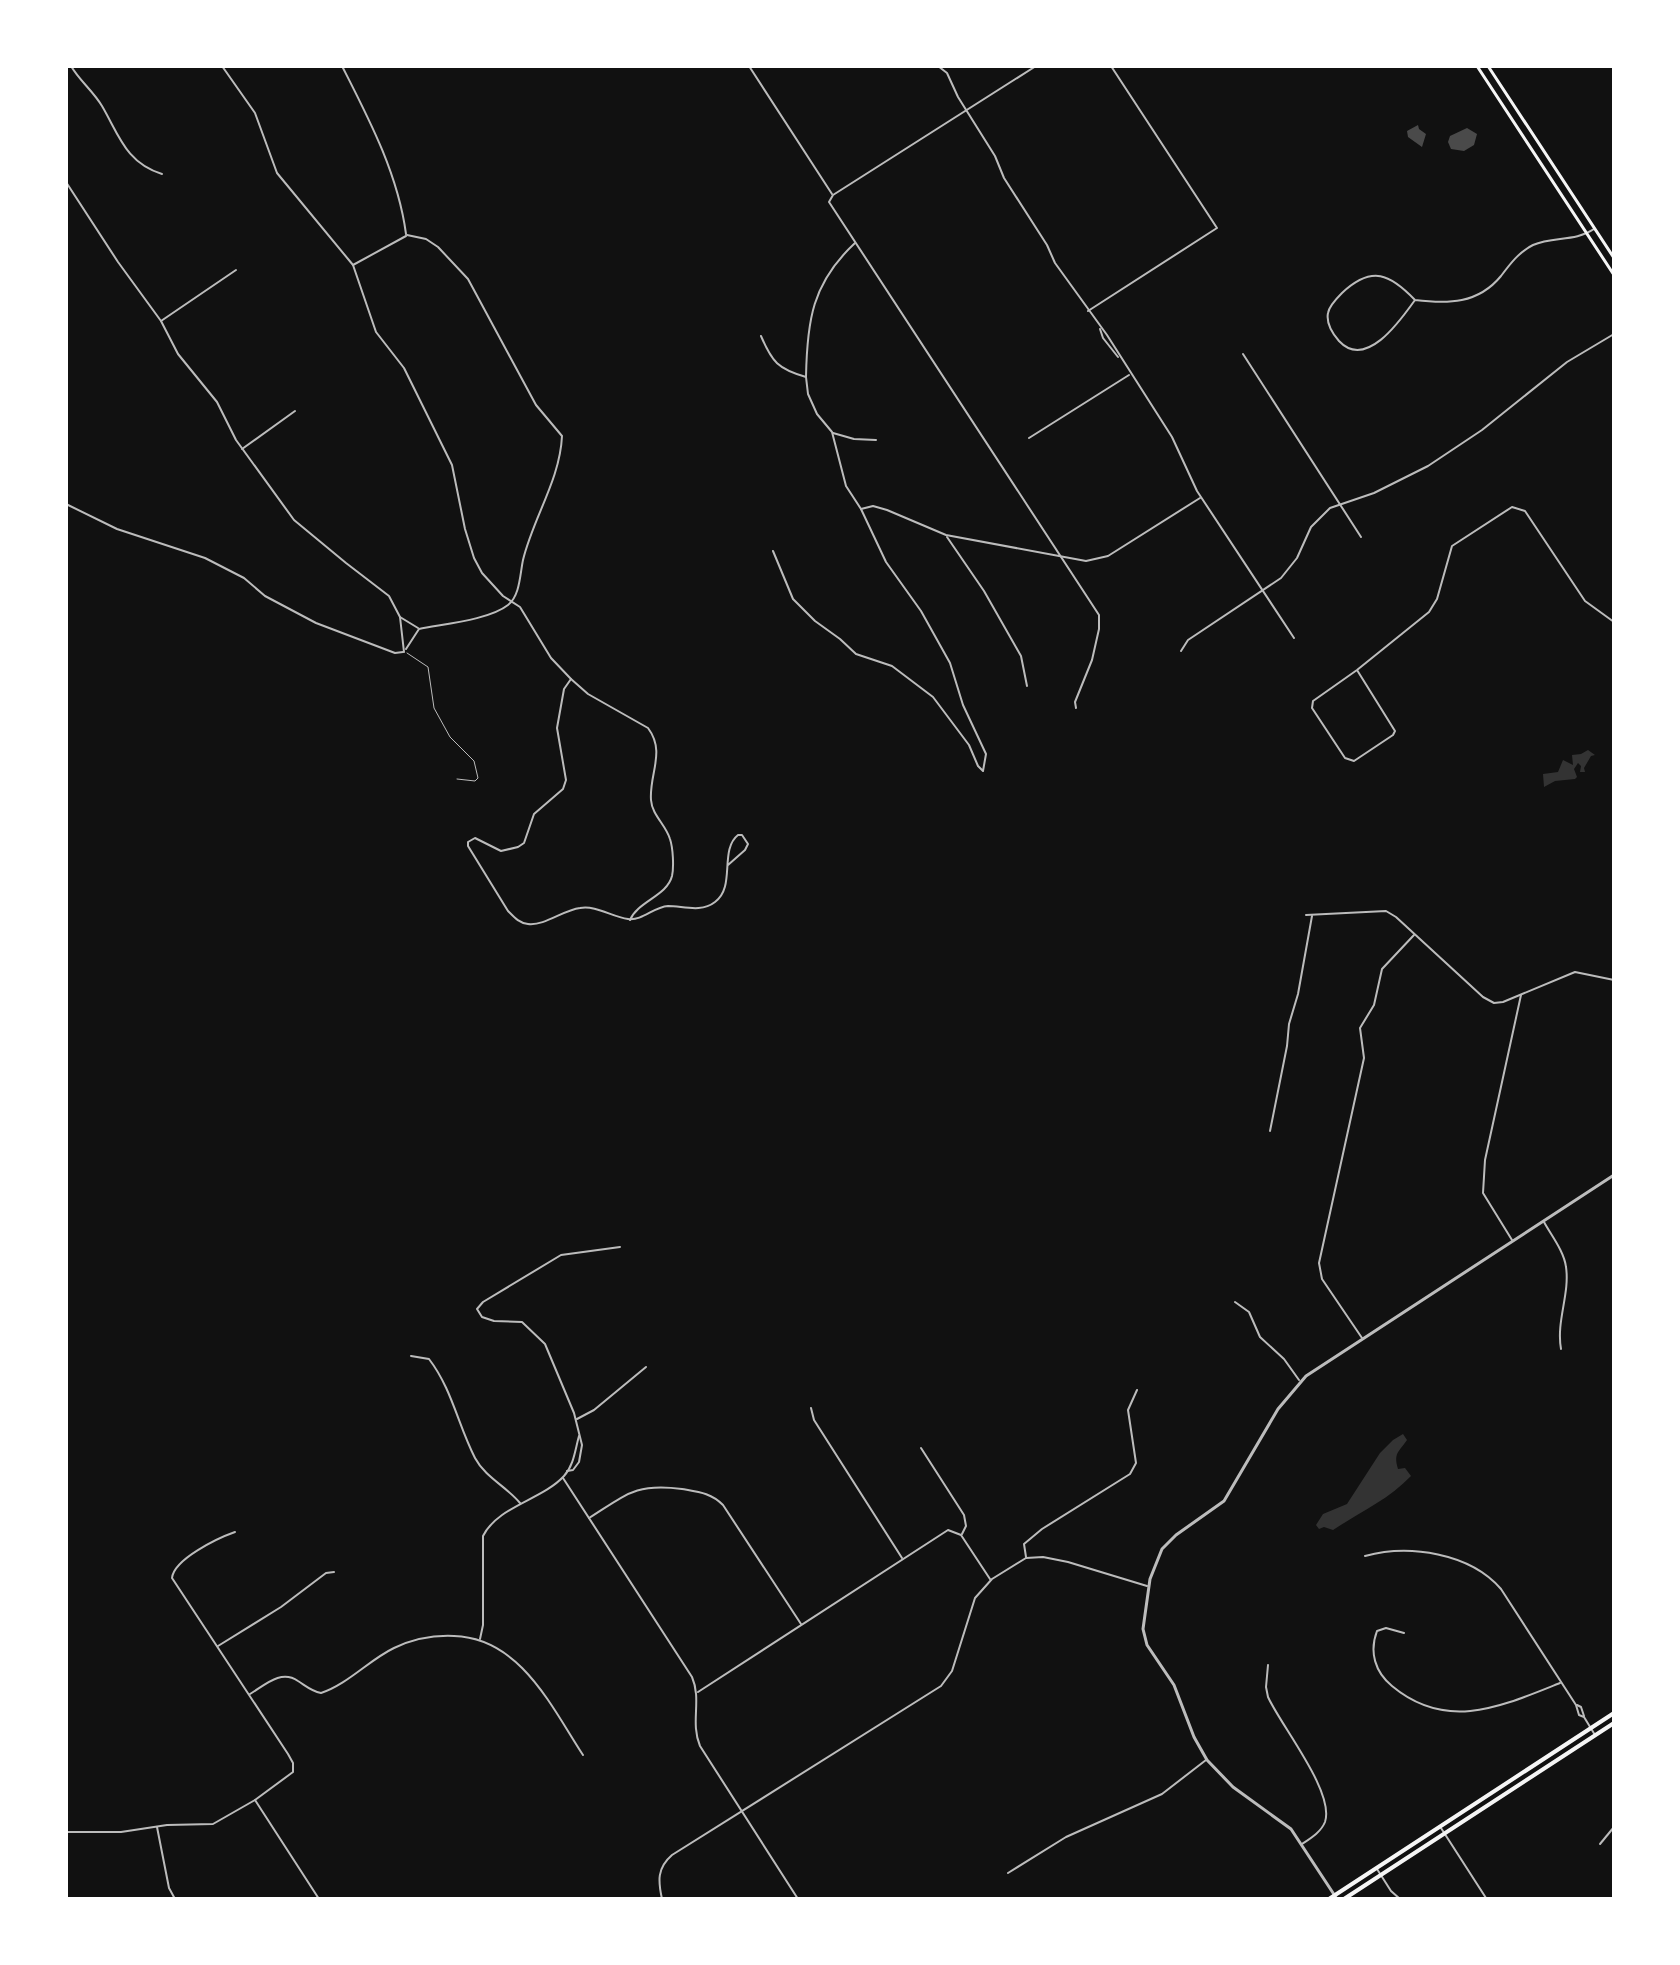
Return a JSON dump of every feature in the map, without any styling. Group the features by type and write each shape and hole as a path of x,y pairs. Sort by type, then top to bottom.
{"main road":[{"path":"1477,66 1614,275"},
{"path":"1488,66 1614,258"},
{"path":"1329,1899 1614,1713"},
{"path":"1344,1899 1614,1723"}],"street":[{"path":"71,66 101,105 127,150 144,166 162,174"},
{"path":"222,66 255,113 277,173 353,265 376,332 404,368 452,465 474,558 488,580 503,596 520,607 551,658 571,679 588,694 648,728 656,744 658,755 651,800 670,839 672,873 665,888 639,906 630,920"},
{"path":"342,66 376,134 403,207 407,235"},
{"path":"749,66 833,195"},
{"path":"938,66 947,73 1055,263 1172,437 1201,497 1294,638"},
{"path":"1036,66 830,199 1095,608 1100,623 1092,660 1075,702 1076,708"},
{"path":"1088,311 1217,228 1111,66"},
{"path":"66,182 161,321 181,359 217,402 230,431 294,520 389,596 400,617 404,652"},
{"path":"1415,300 1385,337 1366,348 1354,350 1343,345 1333,334 1328,311 1345,290 1360,279 1379,274 1399,284 1415,300 1441,303 1469,300 1489,288 1510,262 1532,246 1579,238 1595,229"},
{"path":"353,265 407,235 426,239 438,247 468,279 536,405 562,436 556,466 525,554 512,602 490,614 419,629 400,617"},
{"path":"773,551 793,599 856,654 892,666 933,697 969,745 983,771 986,754 963,705 950,663 921,611 886,562 861,509 846,486 832,432 817,414 808,394 807,329 820,290 836,261 856,242"},
{"path":"161,321 236,270"},
{"path":"1181,651 1188,640 1263,591 1289,570 1311,527 1330,508 1374,493 1428,466 1482,430 1567,362 1614,334"},
{"path":"761,336 769,355 783,370 806,377"},
{"path":"1243,354 1361,537"},
{"path":"1029,438 1130,374"},
{"path":"242,449 295,411"},
{"path":"832,432 854,439 876,440"},
{"path":"861,509 873,506 887,510 946,535 1086,561 1108,556 1201,497"},
{"path":"66,504 117,529 205,558 244,578 265,596 316,623 395,653 404,652"},
{"path":"1357,670 1395,731 1350,761 1345,758 1312,704 1429,612 1437,599 1452,546 1512,507 1525,511 1585,601 1614,622"},
{"path":"946,535 984,591 1021,656 1027,686"},
{"path":"404,652 419,629"},
{"path":"571,679 564,689 557,728 566,780 563,789 534,814 524,843 518,847 501,851 475,838 468,842 508,911 521,922 535,924 584,907 630,920 663,907 711,905 724,890 728,865 732,841 742,835 748,844 728,865"},
{"path":"1306,915 1386,911 1487,1000 1500,1003 1575,972 1614,980"},
{"path":"1270,1131 1313,915"},
{"path":"66,918 66,957"},
{"path":"1363,1339 1322,1279 1319,1263 1364,1058 1360,1028 1374,1005 1385,965 1414,935"},
{"path":"1513,1241 1483,1193 1485,1160 1521,994"},
{"path":"1336,1897 1302,1844 1282,1820 1233,1787 1207,1760 1194,1737 1174,1685 1144,1637 1143,1622 1149,1586 1162,1549 1176,1535 1224,1501 1278,1409 1300,1381 1614,1175"},
{"path":"1544,1222 1566,1266 1558,1334 1561,1349"},
{"path":"480,1640 483,1625 483,1536 495,1521 563,1478 567,1471 573,1470 579,1462 582,1445 576,1420 549,1353 536,1333 522,1322 494,1321 482,1317 477,1309 483,1302 561,1255 620,1247"},
{"path":"1235,1302 1249,1312 1262,1340 1284,1359 1300,1381"},
{"path":"411,1356 429,1359 435,1367 453,1401 475,1457 521,1504"},
{"path":"576,1420 594,1410 646,1367"},
{"path":"1026,1558 1024,1544 1042,1529 1130,1474 1136,1463 1128,1410 1137,1390"},
{"path":"811,1408 814,1420 903,1559"},
{"path":"921,1448 964,1515 966,1526 961,1535"},
{"path":"563,1478 692,1677 697,1693 696,1738 798,1899"},
{"path":"589,1518 628,1493 643,1488 658,1486 711,1495 723,1505 801,1625"},
{"path":"697,1693 948,1530 961,1535 991,1580"},
{"path":"66,1832 121,1832 213,1824 255,1800 293,1772 293,1763 172,1578 172,1572 192,1554 235,1532"},
{"path":"1365,1556 1420,1551 1459,1562 1490,1576 1595,1735"},
{"path":"662,1899 659,1879 668,1858 941,1686 952,1671 975,1598 991,1580 1026,1558 1043,1557 1149,1586"},
{"path":"218,1647 281,1607 326,1573 334,1572"},
{"path":"1404,1633 1386,1628 1377,1631 1374,1650 1378,1671 1402,1694 1439,1710 1455,1713 1497,1706 1561,1683"},
{"path":"249,1695 279,1677 290,1676 314,1692 321,1693 388,1651 411,1641 445,1636 480,1640 510,1656 523,1667 583,1755"},
{"path":"1268,1665 1268,1697 1316,1782 1326,1809 1322,1827 1302,1844"},
{"path":"1008,1873 1063,1838 1162,1794 1207,1760"},
{"path":"255,1800 319,1899"},
{"path":"1440,1826 1486,1898"},
{"path":"157,1827 169,1888 175,1899"},
{"path":"1600,1844 1614,1827"},
{"path":"1376,1868 1400,1899"},
{"path":"1391,1891 1391,1899"}],"lane":[{"path":"404,652 428,667 434,708 450,737 471,756 477,766 478,778 475,781 470,783 457,779"}],"shaded area":[{"path":"1588,750 1595,755 1591,756 1585,772 1580,772 1578,763 1574,769 1575,779 1555,781 1544,787 1543,774 1558,772 1563,760 1573,765 1572,755"},
{"path":"1403,1434 1407,1440 1396,1459 1398,1469 1405,1468 1411,1476 1383,1499 1333,1530 1319,1529 1316,1525 1323,1514 1347,1504 1380,1453"}],"building":[{"path":"1418,125 1426,134 1422,147 1408,137 1407,131"},
{"path":"1467,128 1477,134 1474,145 1464,151 1451,149 1448,142 1450,136"}]}
